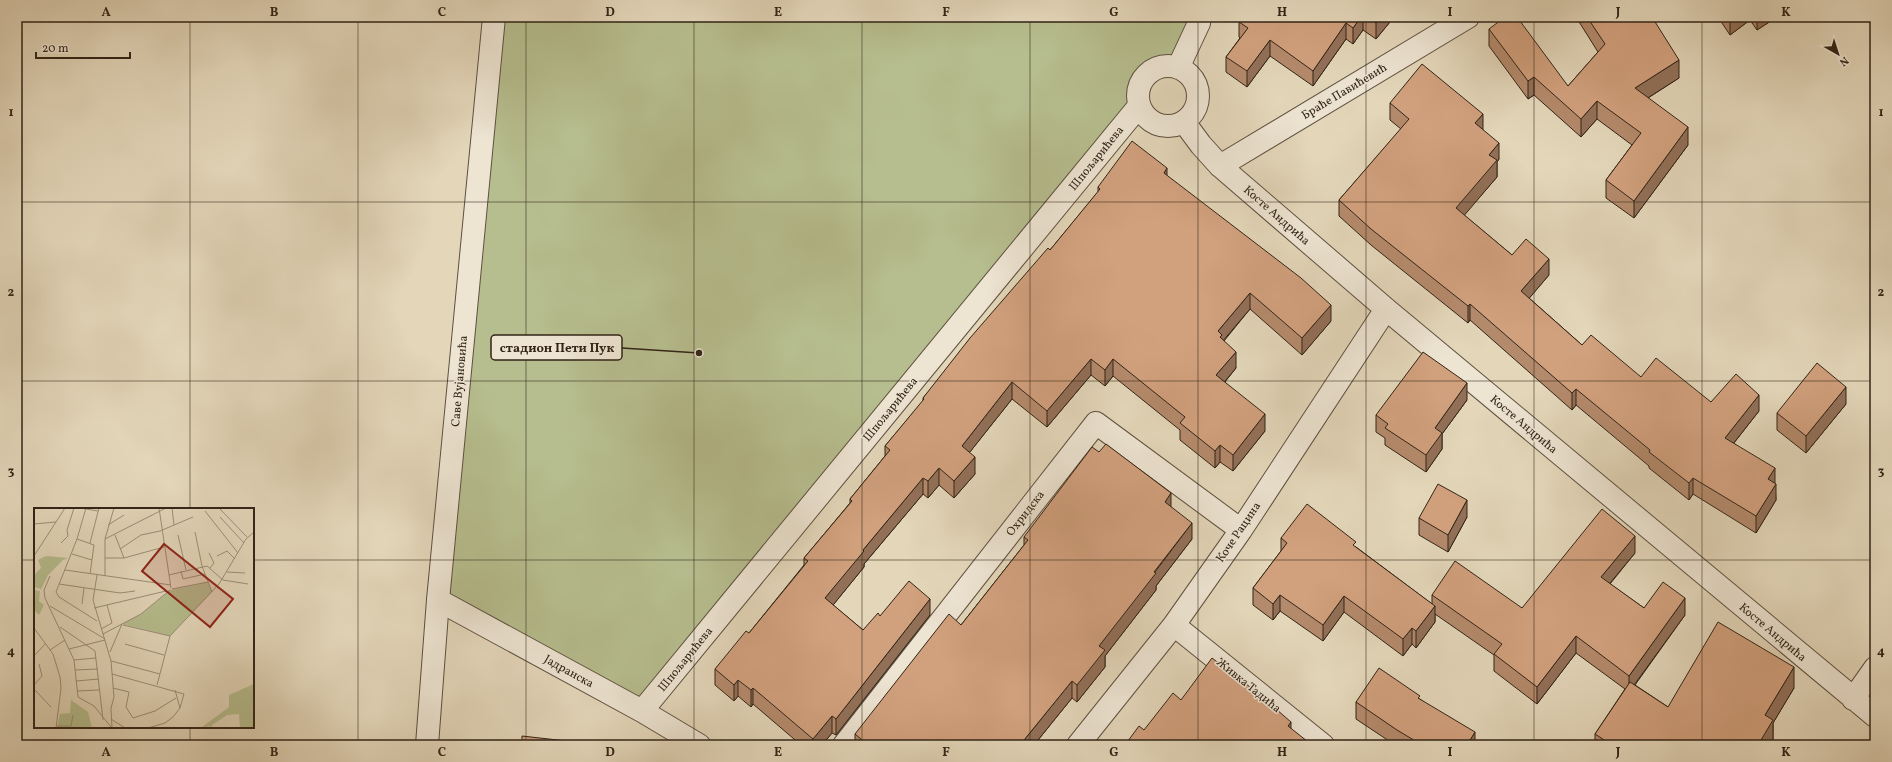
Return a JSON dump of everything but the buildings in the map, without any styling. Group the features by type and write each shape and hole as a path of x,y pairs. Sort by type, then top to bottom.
{"street":[{"name":"Саве Вујановића","path":"427,745 438,600 494,17"},
{"name":"Браће Павићевић","path":"1220,166 1468,17"},
{"path":"1178,68 1200,19"},
{"path":"1160,67 1178,68 1190,76 1197,89 1198,98 1196,107 1191,116 1184,122 1166,127 1157,125 1143,114 1139,106 1137,96 1139,86 1144,78 1160,67"},
{"name":"Шпољарићева","path":"642,711 1139,106"},
{"name":"Косте Андрића","path":"1184,122 1201,145 1220,166 1386,309 1875,716"},
{"name":"Коче Рацина","path":"1078,745 1174,626 1241,530 1386,309"},
{"name":"Охридска","path":"844,745 1096,423 1241,530"},
{"name":"Јадранска","path":"438,600 642,711 699,745"},
{"name":"Живка Тадића","path":"1174,626 1323,745"},
{"path":"1853,699 1875,668"}],"green space":[{"path":"494,17 1188,17 1178,68 1170,67 1156,69 1146,76 1139,88 1137,96 642,711 438,600"}],"place":[{"name":"стадион Пети Пук","path":"699,353"}]}
